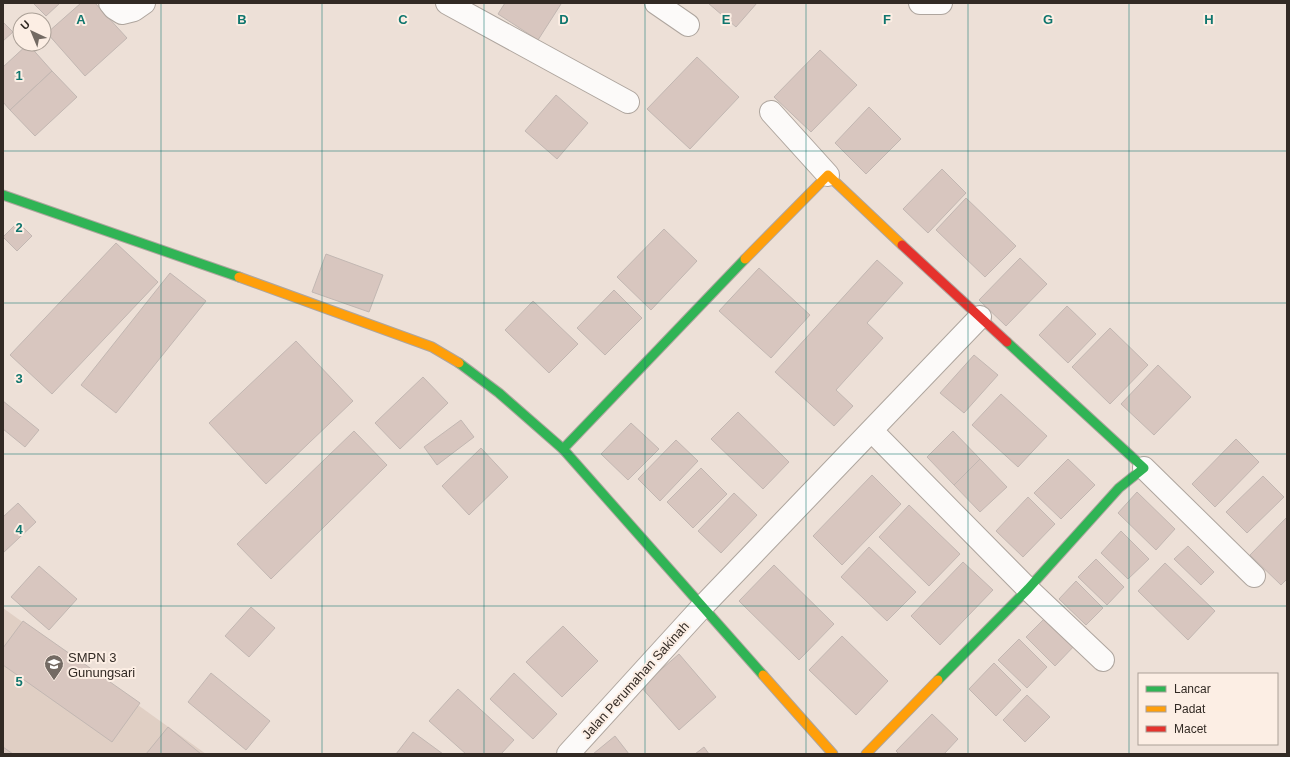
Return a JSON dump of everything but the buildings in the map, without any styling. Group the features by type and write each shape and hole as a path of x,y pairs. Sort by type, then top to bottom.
{"street":[{"path":"110,3 114,8 122,13 134,10 144,3"},
{"path":"447,3 628,102"},
{"path":"656,3 688,25"},
{"path":"920,3 941,3"},
{"path":"771,112 842,190 1144,468 1254,576"},
{"path":"563,449 828,175"},
{"path":"3,195 231,274 432,347 454,359 499,393 563,449 833,754"},
{"name":"Jalan Perumahan Sakinah","path":"568,754 702,607 980,317"},
{"path":"872,431 1028,589 1103,660"},
{"path":"866,754 1028,589 1119,488 1144,468"}],"shaded area":[{"name":"SMPN 3 Gunungsari","path":"3,608 206,754 3,754"}],"traffic: fast":[{"path":"3,195 239,277"},
{"path":"563,449 745,259"},
{"path":"938,680 1028,589 1119,488 1144,468 1007,342"},
{"path":"459,363 499,393 563,449 763,675"}],"traffic: slow":[{"path":"745,259 828,175 902,245"},
{"path":"239,277 432,347 459,363"},
{"path":"763,675 833,754"},
{"path":"866,754 938,680"}],"traffic: jam":[{"path":"902,245 1007,342"}],"place":[{"name":"SMPN 3 Gunungsari","path":"54,681"}]}
